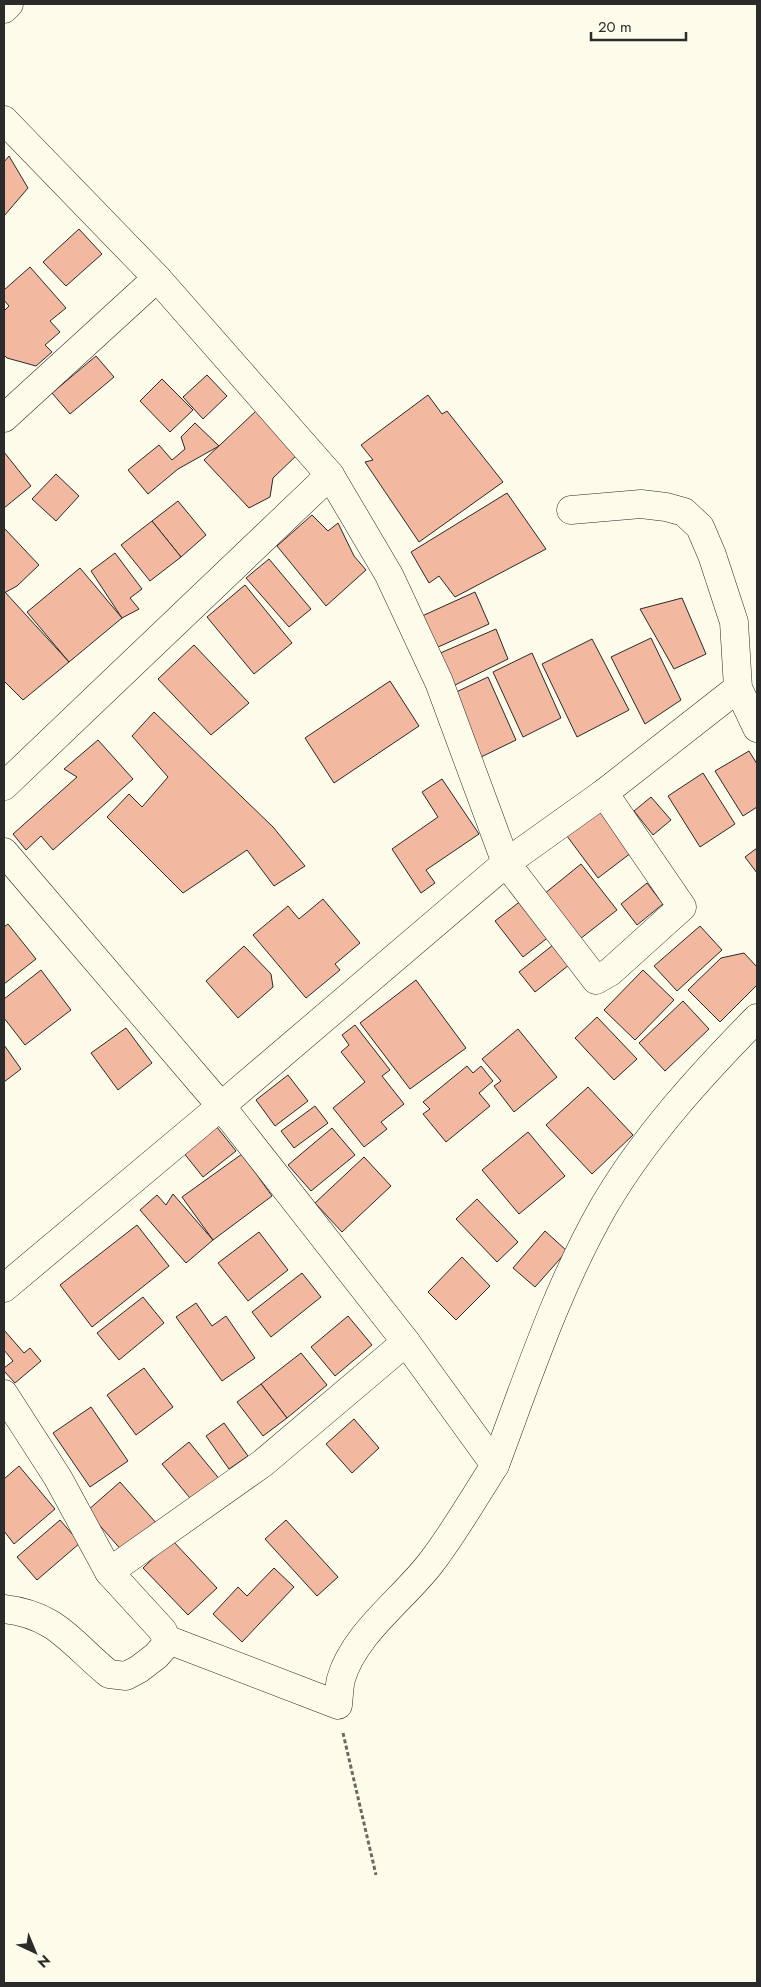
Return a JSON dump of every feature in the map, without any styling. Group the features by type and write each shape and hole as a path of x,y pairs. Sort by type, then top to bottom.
{"street":[{"path":"4,10 9,4"},
{"path":"4,120 157,278 330,475 389,576 440,682 506,863 596,980 610,972 682,907 604,793"},
{"path":"4,418 157,278"},
{"path":"4,786 330,475"},
{"path":"571,510 640,504 684,512 700,527 712,556 734,622 738,688 757,728"},
{"path":"4,1288 506,863 604,793 738,688"},
{"path":"4,852 221,1106 406,1342 494,1465"},
{"path":"166,1639 338,1706 342,1679 353,1654 370,1630 429,1566 456,1528 494,1465 541,1339 571,1270 604,1206 650,1137 701,1078 757,1018"},
{"path":"109,1572 263,1462 406,1342"},
{"path":"4,1394 58,1478 109,1572 155,1620 166,1639 164,1647 139,1670 126,1676 118,1676 109,1674 61,1631 43,1618 22,1611 4,1610"}],"path":[{"path":"338,1706 345,1750 376,1875"}],"building":[{"path":"9,156 28,188 4,216 4,162"},
{"path":"79,229 102,254 66,286 43,262"},
{"path":"30,267 66,308 50,321 60,332 45,345 52,352 36,366 7,358 4,355 4,311 9,306 4,300 4,290"},
{"path":"96,356 114,377 70,414 52,393"},
{"path":"207,375 227,396 203,419 183,397"},
{"path":"162,379 193,410 170,432 140,401"},
{"path":"428,395 442,414 447,411 503,482 419,542 365,462 373,460 361,445"},
{"path":"256,411 298,454 273,478 270,497 249,508 204,460"},
{"path":"195,423 219,446 178,469 148,494 128,470 159,445 172,460 185,449 181,437"},
{"path":"4,452 31,486 4,508"},
{"path":"56,474 79,496 56,521 32,499"},
{"path":"507,493 546,549 455,597 439,576 429,583 411,552"},
{"path":"178,501 206,535 181,557 152,521"},
{"path":"312,515 328,531 338,523 354,556 366,570 326,606 277,546"},
{"path":"152,521 181,557 150,581 121,545"},
{"path":"4,528 39,565 17,586 4,593"},
{"path":"115,553 142,589 130,598 139,609 122,618 91,571"},
{"path":"269,559 311,609 289,627 246,578"},
{"path":"80,568 122,618 69,662 27,612"},
{"path":"245,585 292,643 254,674 207,617"},
{"path":"4,591 69,662 23,700 4,681"},
{"path":"475,592 489,624 436,648 422,616"},
{"path":"682,598 706,654 674,669 640,609"},
{"path":"496,629 508,659 453,686 438,654"},
{"path":"651,638 681,700 645,724 611,657"},
{"path":"592,639 629,710 577,737 542,664"},
{"path":"194,645 249,703 211,735 158,679"},
{"path":"532,653 561,718 523,737 493,672"},
{"path":"488,677 516,740 477,759 450,695"},
{"path":"390,681 419,726 334,783 305,738"},
{"path":"154,712 273,827 305,866 274,886 247,850 183,893 107,817 129,794 142,807 168,777 132,736"},
{"path":"98,740 133,779 53,850 41,836 26,850 13,834 77,777 64,769"},
{"path":"749,751 757,764 757,807 743,816 715,771"},
{"path":"703,773 735,824 700,847 668,796"},
{"path":"442,779 479,834 426,870 435,883 421,893 392,849 438,817 422,792"},
{"path":"651,797 671,820 653,835 634,811"},
{"path":"600,812 631,853 598,878 567,836"},
{"path":"757,848 757,873 745,857"},
{"path":"581,864 617,910 580,939 544,894"},
{"path":"647,883 663,904 637,925 621,904"},
{"path":"323,899 360,943 335,964 340,970 306,998 253,935 288,906 299,919"},
{"path":"522,900 550,936 523,957 495,921"},
{"path":"8,924 36,959 4,984 4,927"},
{"path":"700,926 722,950 677,991 654,966"},
{"path":"553,945 569,965 535,992 519,972"},
{"path":"244,946 271,974 273,987 238,1018 206,981"},
{"path":"744,953 757,967 757,985 720,1022 688,990 721,958"},
{"path":"41,970 71,1010 25,1045 4,1018 4,999"},
{"path":"643,970 674,1000 635,1040 604,1010"},
{"path":"416,980 466,1048 410,1089 360,1023"},
{"path":"683,1001 709,1029 665,1071 639,1043"},
{"path":"597,1017 637,1059 614,1080 575,1038"},
{"path":"355,1025 390,1070 382,1076 404,1104 381,1122 387,1129 364,1147 333,1108 365,1082 341,1052 349,1045 342,1035"},
{"path":"126,1028 152,1063 118,1090 91,1053"},
{"path":"518,1029 557,1077 514,1112 494,1086 501,1081 482,1059"},
{"path":"4,1045 21,1069 4,1082"},
{"path":"467,1066 473,1073 481,1066 493,1081 479,1093 490,1106 446,1142 423,1114 430,1109 423,1102"},
{"path":"288,1075 308,1101 275,1126 256,1100"},
{"path":"588,1087 633,1135 592,1174 546,1125"},
{"path":"315,1106 328,1123 294,1148 281,1131"},
{"path":"212,1121 236,1151 203,1177 179,1147"},
{"path":"332,1128 355,1155 311,1191 288,1165"},
{"path":"528,1132 565,1176 519,1214 482,1170"},
{"path":"242,1154 272,1196 213,1240 182,1197"},
{"path":"364,1157 391,1186 342,1232 315,1203"},
{"path":"173,1194 213,1240 186,1263 140,1210 157,1195 166,1205"},
{"path":"477,1199 518,1242 497,1262 456,1219"},
{"path":"137,1225 169,1266 92,1327 60,1285"},
{"path":"545,1231 567,1251 535,1287 513,1268"},
{"path":"259,1232 288,1270 248,1301 218,1263"},
{"path":"462,1257 490,1286 456,1320 428,1292"},
{"path":"302,1273 321,1297 271,1337 252,1312"},
{"path":"143,1297 164,1323 119,1360 97,1333"},
{"path":"196,1303 212,1326 226,1316 255,1358 222,1381 176,1317"},
{"path":"348,1316 372,1345 335,1376 311,1347"},
{"path":"4,1330 24,1353 30,1348 41,1361 15,1383 4,1371 4,1368 13,1361 4,1350"},
{"path":"301,1353 327,1385 287,1418 261,1384"},
{"path":"144,1368 173,1407 136,1435 107,1395"},
{"path":"261,1384 287,1418 263,1436 237,1402"},
{"path":"91,1407 128,1461 90,1487 53,1433"},
{"path":"354,1419 379,1448 352,1473 326,1444"},
{"path":"224,1423 248,1456 229,1469 206,1436"},
{"path":"189,1442 221,1481 194,1503 162,1464"},
{"path":"19,1466 55,1509 14,1544 4,1531 4,1479"},
{"path":"120,1482 157,1524 124,1553 87,1511"},
{"path":"60,1520 80,1543 37,1580 17,1557"},
{"path":"286,1520 338,1577 317,1596 265,1539"},
{"path":"172,1540 217,1588 188,1615 143,1568"},
{"path":"274,1568 294,1587 242,1642 213,1614 238,1587 247,1596"}]}
